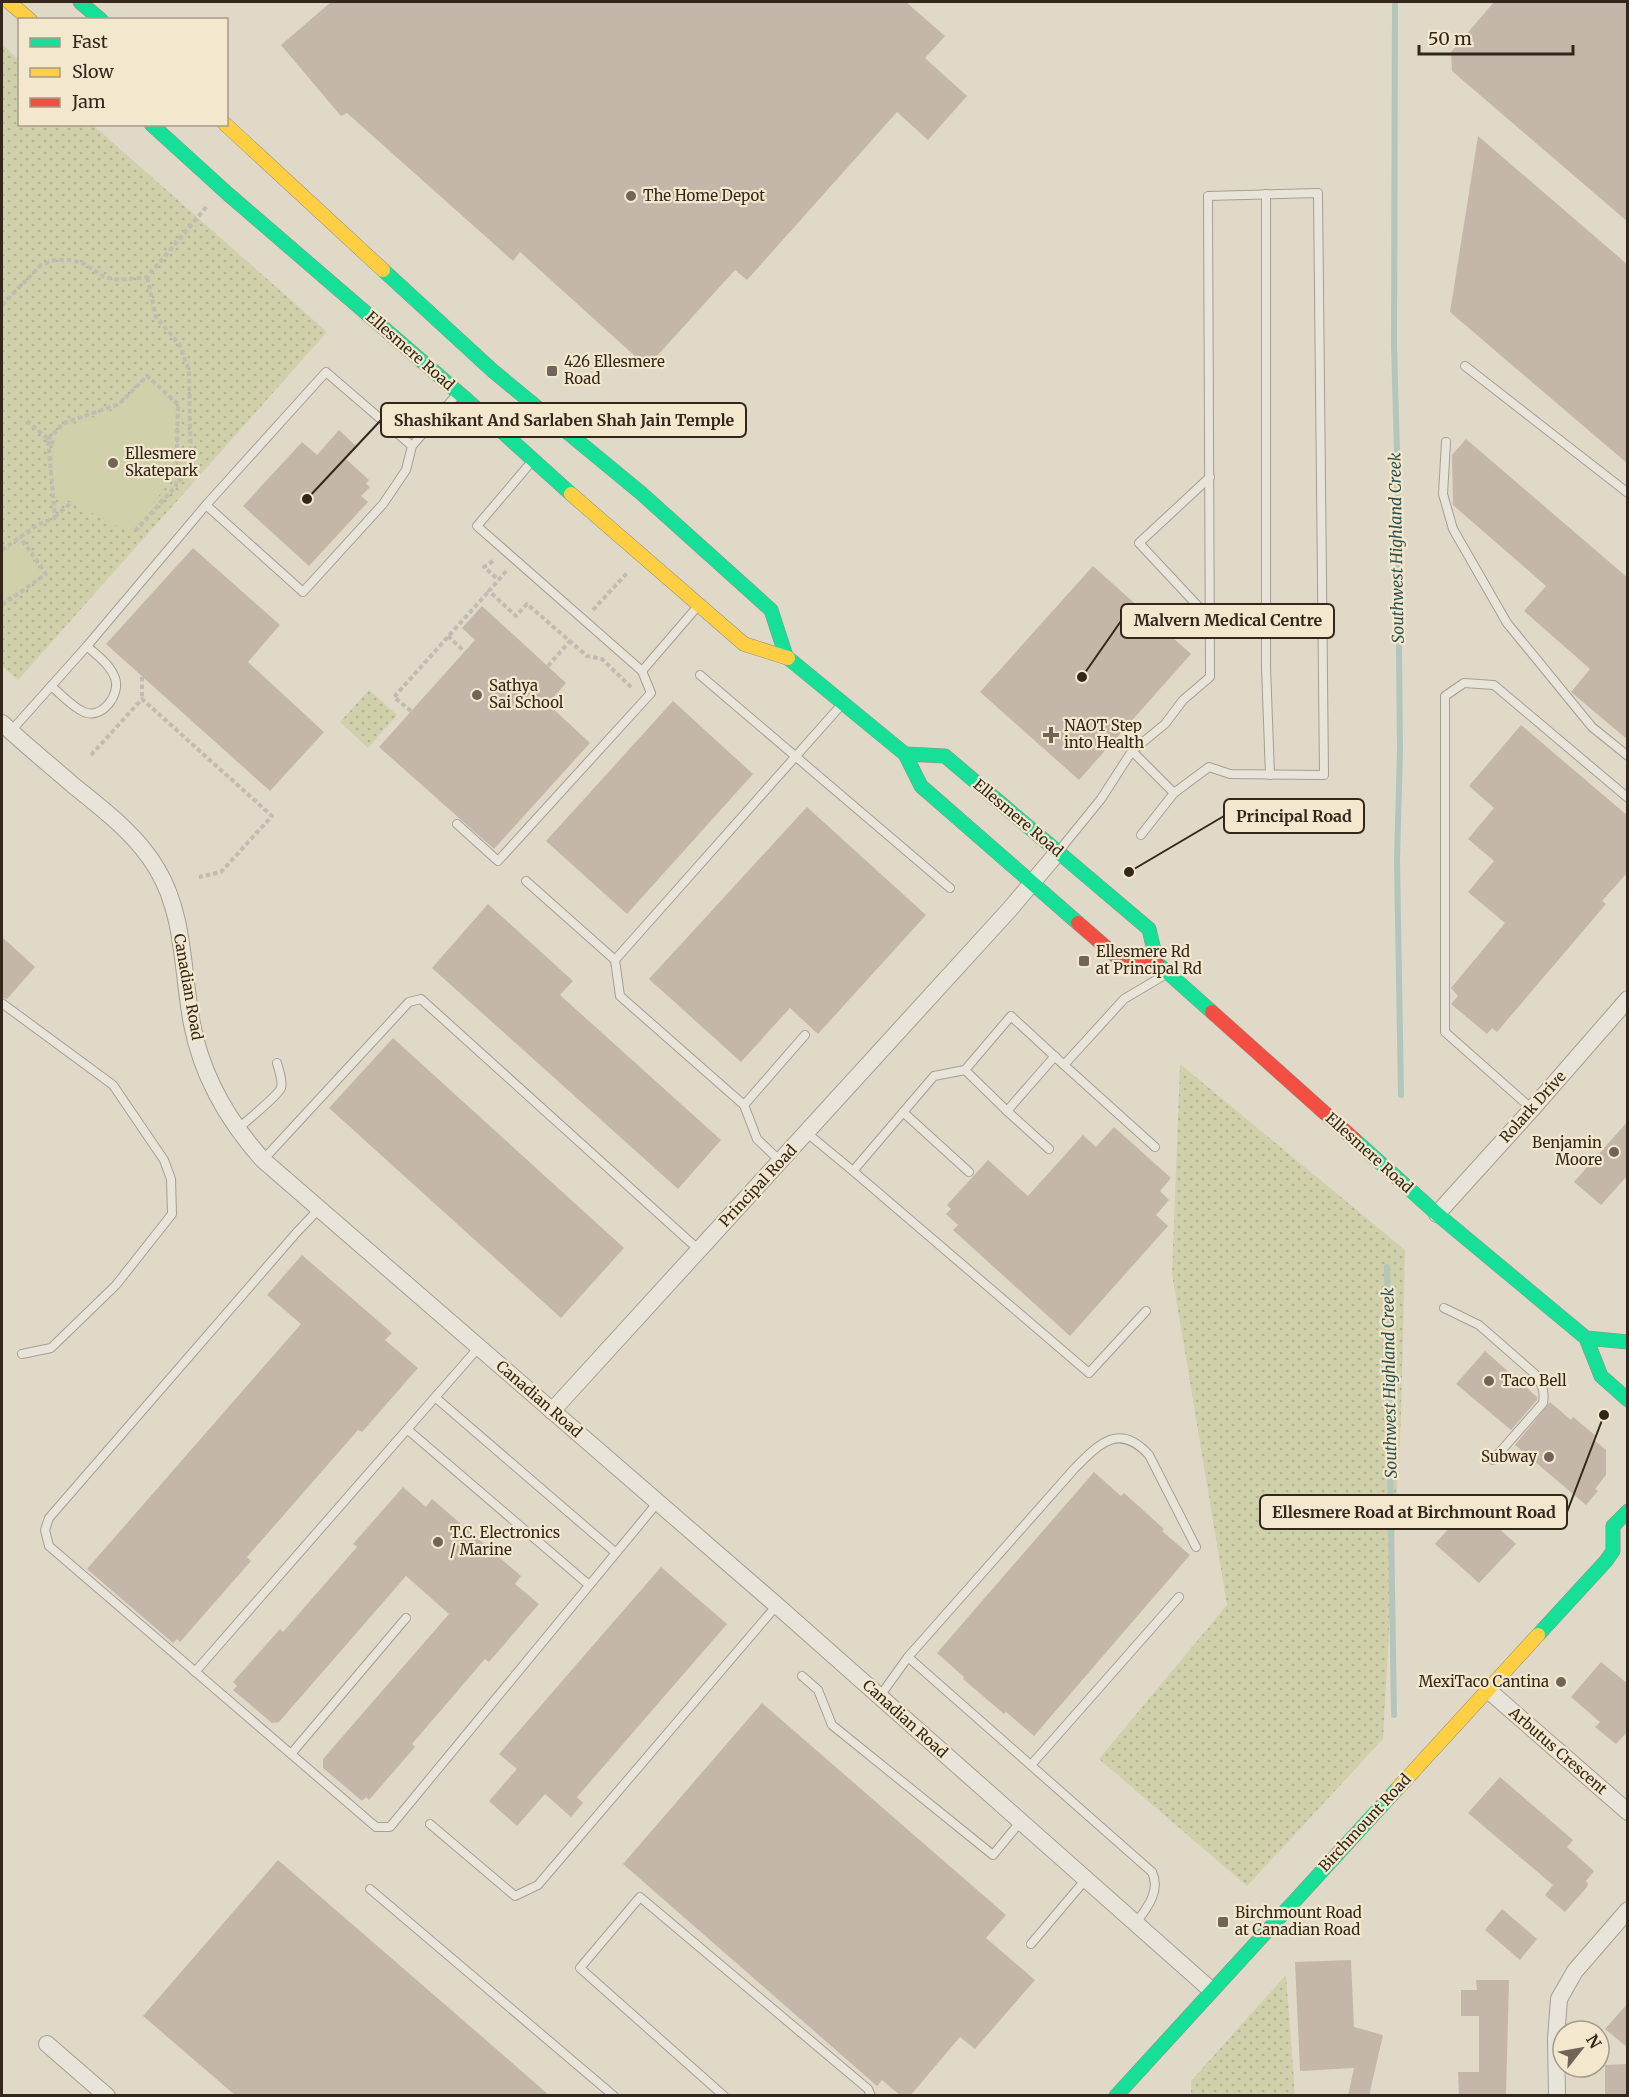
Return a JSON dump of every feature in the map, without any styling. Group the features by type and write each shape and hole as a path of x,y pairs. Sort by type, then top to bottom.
{"main road":[{"path":"9,2 28,18"},
{"path":"80,2 99,18"},
{"name":"Ellesmere Road","path":"153,126 228,194 466,395 533,460 744,644 786,656 905,754 921,786 1123,962 1157,963"},
{"path":"227,126 490,374 641,493 771,610 786,656"},
{"name":"Ellesmere Road","path":"905,754 945,756 1149,929 1157,963 1437,1214 1586,1338 1601,1376 1628,1400"},
{"path":"1586,1338 1628,1342"},
{"name":"Birchmount Road","path":"1116,2096 1211,1990 1620,1550 1613,1526 1628,1510"}],"street":[{"name":"Canadian Road","path":"6,727 139,842 158,870 174,912 192,1025 201,1059 224,1109 263,1160 777,1605 1211,1990"},
{"name":"Principal Road","path":"552,1411 807,1133 1058,852"},
{"name":"Rolark Drive","path":"1437,1214 1628,999"},
{"name":"Arbutus Crescent","path":"1488,1690 1628,1812"},
{"path":"1557,2096 1556,2039 1559,1999 1575,1971 1628,1910"},
{"path":"47,2044 107,2096"}],"lane":[{"path":"1058,852 1101,799 1132,751 1165,724 1183,700 1210,677 1209,196 1318,193 1324,775 1230,774 1209,767 1174,793 1141,835"},
{"path":"1266,194 1266,667 1270,775"},
{"path":"1465,366 1628,494"},
{"path":"6,727 51,686 206,505 326,372 412,446"},
{"path":"206,505 303,592 383,504 406,471 412,446 466,395"},
{"path":"1446,442 1443,494 1453,529 1507,623 1592,728 1628,756"},
{"path":"457,824 498,861 651,693 642,671 477,526 533,460"},
{"path":"1210,477 1139,543 1210,619"},
{"path":"642,671 698,605"},
{"path":"51,686 83,712 92,714 105,708 116,691 116,679 105,662 87,646"},
{"path":"700,675 950,888"},
{"path":"1532,1109 1445,1032 1445,696 1464,683 1494,685 1628,798"},
{"path":"615,960 843,703"},
{"path":"1132,751 1174,793"},
{"path":"526,881 615,960 620,996 744,1105 757,1139 780,1161"},
{"path":"1064,1065 1124,999 1168,973"},
{"path":"263,1160 409,1002 421,999 699,1250"},
{"path":"3,1004 113,1085 164,1160 171,1179 172,1214 116,1285 51,1348 22,1354"},
{"path":"853,1171 934,1076 965,1070 1011,1016 1155,1147"},
{"path":"744,1105 805,1035"},
{"path":"1007,1111 1055,1056"},
{"path":"238,1129 275,1097 281,1088 277,1063"},
{"path":"965,1070 1049,1149"},
{"path":"903,1112 969,1173"},
{"path":"807,1133 1089,1373 1146,1311"},
{"path":"319,1209 49,1518 45,1530 49,1546 376,1827 390,1827 658,1502"},
{"path":"1444,1308 1479,1325 1535,1374 1542,1384 1543,1403 1493,1460"},
{"path":"195,1672 479,1347"},
{"path":"436,1398 616,1553"},
{"path":"408,1430 589,1585"},
{"path":"880,1696 908,1658 1075,1468 1106,1440 1124,1439 1142,1448 1149,1455 1196,1547"},
{"path":"1031,1765 1179,1597"},
{"path":"430,1824 515,1896 538,1886 777,1605"},
{"path":"291,1754 406,1618"},
{"path":"908,1658 1152,1872 1156,1880 1155,1890 1136,1923"},
{"path":"802,1676 818,1690 832,1725 993,1855 1021,1821"},
{"path":"1030,1944 1087,1879"},
{"path":"370,1889 614,2096"},
{"path":"724,2096 580,1968 640,1897 868,2090 871,2096"}],"path":[{"path":"2,305 41,265 55,260 83,263 104,278 119,280 147,278 208,205"},
{"path":"147,278 156,317 179,344 189,370 191,474 176,482"},
{"path":"48,439 64,423 119,404 147,376 178,405 176,486 135,531"},
{"path":"26,420 54,444"},
{"path":"48,439 55,518"},
{"path":"2,550 39,524 55,518 72,502"},
{"path":"2,605 46,574 20,537"},
{"path":"411,711 394,696 499,580 506,572 492,560 484,567 499,580"},
{"path":"590,614 627,573"},
{"path":"489,591 516,616 527,604 587,656 602,659 633,689"},
{"path":"448,636 465,652"},
{"path":"548,666 570,641"},
{"path":"91,755 142,699 141,676"},
{"path":"142,699 272,816 221,872 199,877"}],"green space":[{"path":"2,44 18,59 18,126 94,126 327,332 18,680 2,666"},
{"name":"Ellesmere Skatepark","path":"147,382 176,408 171,481 129,532 54,493 52,445 68,426 120,408"},
{"path":"19,541 42,573 2,602 2,553"},
{"path":"369,690 397,715 368,748 340,722"},
{"path":"1180,1064 1405,1250 1401,1416 1383,1739 1247,1886 1099,1759 1227,1605 1172,1274"},
{"path":"1286,1975 1295,2095 1191,2095 1191,2081"}],"building":[{"name":"The Home Depot","path":"331,2 906,2 945,36 925,58 967,96 928,140 897,112 747,280 735,270 647,367 520,252 513,261 347,113 341,116 281,45"},
{"path":"1494,2 1628,2 1628,222 1452,71 1451,52"},
{"path":"1478,136 1628,265 1628,464 1450,312"},
{"path":"339,430 357,447 346,459 369,480 366,484 370,487 361,496 368,502 309,566 243,506 302,442 317,455"},
{"path":"1466,439 1628,578 1628,740 1571,692 1590,669 1524,611 1546,586 1453,505 1452,455"},
{"path":"193,548 280,625 248,662 324,732 270,791 106,644"},
{"path":"1093,566 1191,654 1079,780 980,692"},
{"path":"482,606 566,683 548,704 590,743 494,849 379,747 475,640 462,628"},
{"path":"673,701 753,774 627,914 546,841"},
{"path":"1521,725 1628,816 1628,872 1602,901 1606,904 1497,1032 1492,1028 1487,1034 1451,1004 1458,996 1451,988 1505,923 1468,892 1494,861 1468,839 1494,808 1469,786"},
{"path":"807,807 926,915 818,1034 790,1008 741,1062 649,979"},
{"path":"488,904 573,981 560,995 721,1140 678,1189 432,968"},
{"path":"2,937 35,967 7,999 2,998"},
{"path":"393,1038 624,1248 561,1318 329,1108"},
{"name":"Benjamin Moore","path":"1628,1121 1628,1175 1601,1205 1574,1182"},
{"path":"1114,1127 1171,1178 1160,1191 1169,1200 1156,1215 1168,1226 1070,1336 953,1230 958,1225 946,1214 951,1209 947,1205 988,1160 1028,1196 1083,1135 1096,1147"},
{"path":"302,1255 392,1333 385,1340 418,1368 362,1432 358,1430 247,1557 251,1561 180,1642 177,1639 173,1643 87,1569 301,1324 267,1295"},
{"name":"Taco Bell","path":"1485,1351 1537,1397 1537,1400 1511,1430 1456,1384"},
{"path":"1550,1402 1571,1420 1573,1417 1596,1436 1593,1439 1606,1450 1606,1475 1595,1489 1598,1491 1586,1505 1515,1445"},
{"path":"1094,1472 1121,1496 1124,1493 1190,1555 1034,1736 963,1679 964,1677 937,1653"},
{"path":"403,1487 426,1507 432,1499 474,1535 521,1576 515,1584 539,1604 489,1662 485,1659 412,1744 415,1747 369,1800 366,1797 362,1801 323,1768 323,1759 449,1614 406,1576 279,1722 272,1723 233,1690 237,1686 233,1682 280,1629 283,1632 357,1547 353,1544"},
{"path":"1471,1503 1516,1544 1479,1583 1435,1544"},
{"path":"661,1567 727,1624 577,1797 583,1803 571,1817 545,1794 517,1826 489,1801 517,1769 499,1754"},
{"path":"1601,1662 1628,1684 1628,1731 1616,1744 1595,1727 1600,1722 1571,1697"},
{"path":"762,1703 1006,1915 986,1938 1035,1980 975,2049 960,2037 910,2096 901,2096 882,2080 877,2086 623,1864"},
{"path":"1500,1777 1573,1840 1567,1847 1594,1871 1586,1881 1587,1887 1565,1912 1545,1895 1553,1885 1468,1813"},
{"path":"278,1860 550,2096 236,2096 143,2016"},
{"path":"1502,1909 1537,1939 1520,1960 1485,1930"},
{"path":"1351,1960 1354,2027 1383,2035 1369,2096 1348,2096 1354,2068 1300,2071 1295,1962"},
{"path":"1476,1980 1509,1980 1506,2096 1459,2096 1458,2072 1479,2072 1479,2016 1461,2016 1461,1990 1477,1990"},
{"path":"1628,2003 1628,2048 1611,2034 1611,2022"},
{"path":"1628,2064 1628,2096 1605,2096 1605,2079 1611,2079 1611,2065"}],"waterway":[{"name":"Southwest Highland Creek","path":"1395,2 1394,345 1400,750 1397,860 1401,1095"},
{"name":"Southwest Highland Creek","path":"1387,1267 1394,1715"}],"traffic: fast":[{"path":"80,2 99,18"},
{"path":"153,126 571,494"},
{"path":"383,270 493,371 641,493 771,610 786,656"},
{"path":"788,658 905,754 921,786 1078,923"},
{"path":"905,754 945,756 1149,929 1157,963 1212,1012"},
{"path":"1355,1140 1437,1214 1586,1338 1601,1376 1628,1400"},
{"path":"1586,1338 1628,1342"},
{"path":"1538,1635 1606,1561 1613,1551 1613,1526 1628,1511"},
{"path":"1116,2096 1398,1788"}],"traffic: slow":[{"path":"9,2 28,18"},
{"path":"227,126 383,270"},
{"path":"571,494 744,644 788,658"},
{"path":"1398,1788 1538,1635"}],"traffic: jam":[{"path":"1078,923 1123,962 1157,963"},
{"path":"1212,1012 1355,1140"}],"place":[{"name":"The Home Depot","path":"631,196"},
{"name":"426 Ellesmere Road","path":"552,371"},
{"name":"Ellesmere Skatepark","path":"113,463"},
{"name":"Shashikant And Sarlaben Shah Jain Temple","path":"307,499"},
{"name":"Malvern Medical Centre","path":"1082,677"},
{"name":"Sathya Sai School","path":"477,695"},
{"name":"NAOT Step into Health","path":"1051,735"},
{"name":"Principal Road","path":"1129,872"},
{"name":"Ellesmere Rd at Principal Rd","path":"1084,961"},
{"name":"Benjamin Moore","path":"1614,1152"},
{"name":"Taco Bell","path":"1489,1381"},
{"name":"Ellesmere Road at Birchmount Road","path":"1604,1415"},
{"name":"Subway","path":"1549,1457"},
{"name":"T.C. Electronics / Marine","path":"438,1542"},
{"name":"MexiTaco Cantina","path":"1561,1682"},
{"name":"Birchmount Road at Canadian Road","path":"1223,1922"}]}
